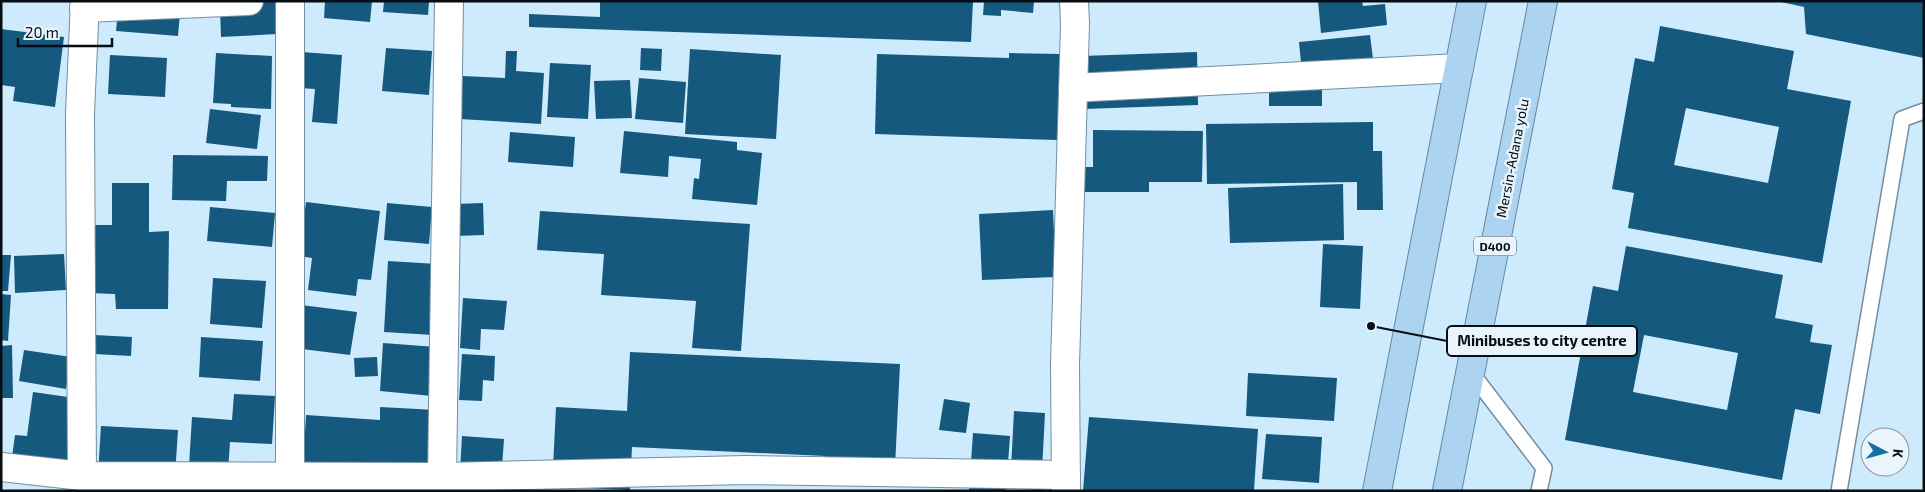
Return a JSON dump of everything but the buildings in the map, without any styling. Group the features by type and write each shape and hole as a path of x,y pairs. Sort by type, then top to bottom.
{"highway":[{"path":"1377,491 1472,1"},
{"name":"Mersin-Adana yolu","path":"1448,491 1543,1"}],"street":[{"path":"82,476 80,113 84,5 249,1"},
{"path":"290,1 290,478"},
{"path":"442,477 449,1"},
{"path":"1,467 82,476 442,477 557,483 746,481 1066,483 1065,365 1074,1"},
{"path":"1073,88 1459,68"}],"lane":[{"path":"1839,491 1902,119 1924,111"},
{"path":"1470,371 1544,468 1539,491"}],"place":[{"name":"Minibuses to city centre","path":"1371,326"}]}
